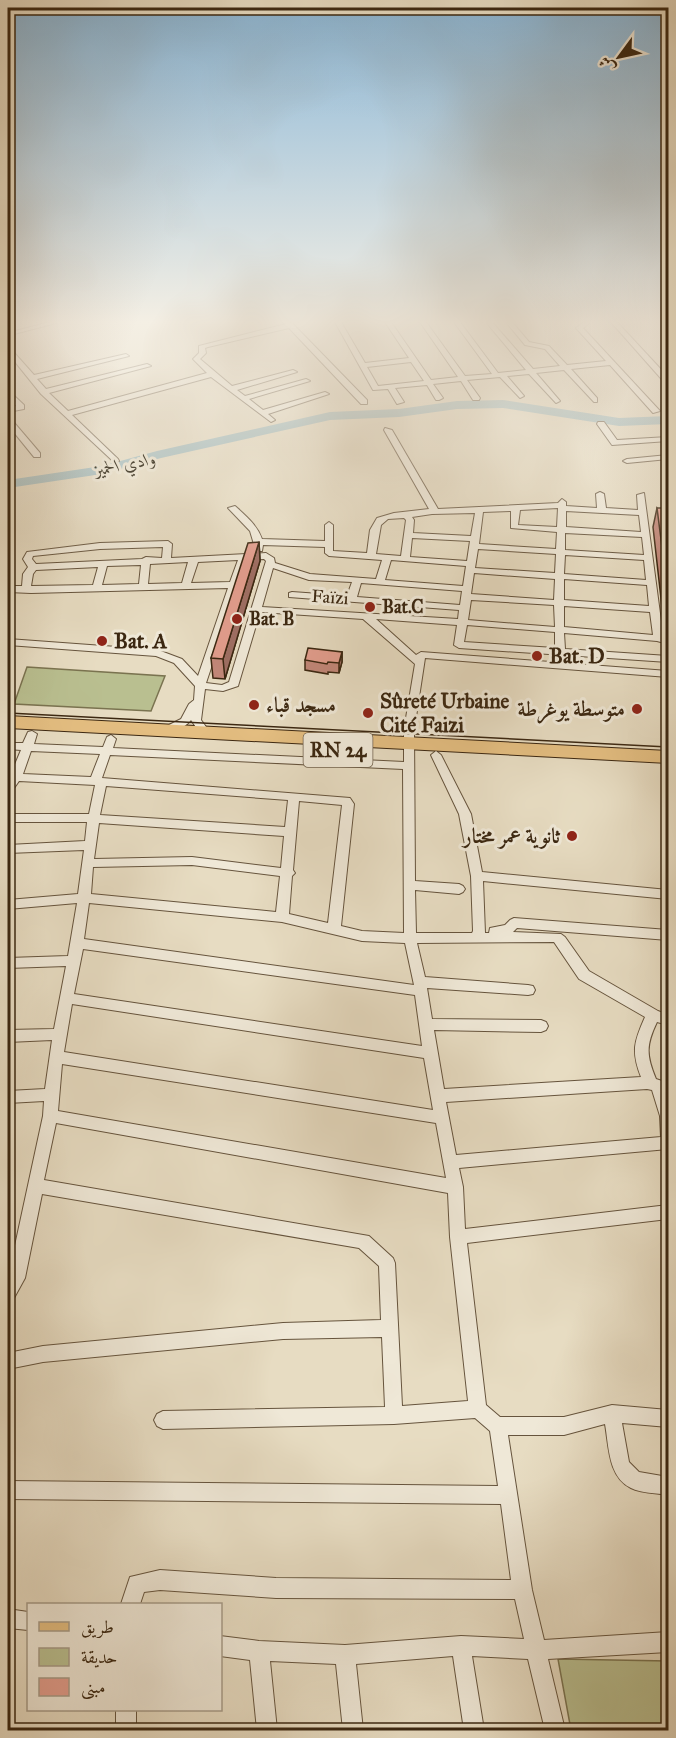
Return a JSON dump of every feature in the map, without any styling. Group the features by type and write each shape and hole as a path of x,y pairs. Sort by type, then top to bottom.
{"main road":[{"name":"RN 24","path":"8,723 169,729 196,722 410,755 669,768"},
{"name":"RN 24","path":"8,733 29,741 108,745 410,755 669,757"}],"street":[{"path":"8,410 21,407 18,403"},
{"path":"56,403 115,460"},
{"path":"67,414 106,403"},
{"path":"249,403 271,420"},
{"path":"262,413 295,403"},
{"path":"648,403 656,411"},
{"path":"8,421 37,455"},
{"path":"601,424 615,443 669,439"},
{"path":"388,430 427,496 433,512"},
{"path":"627,461 669,458"},
{"path":"600,494 602,511"},
{"path":"640,495 646,519 644,535 656,609 658,638"},
{"path":"560,651 559,577 562,505"},
{"path":"371,556 375,523 388,514 479,512 562,505 646,519"},
{"path":"232,508 254,529 259,542 259,556"},
{"path":"516,508 513,526 644,535"},
{"path":"463,622 479,512"},
{"path":"405,559 410,520 406,515"},
{"path":"329,525 328,553 405,559 559,577 652,584"},
{"path":"408,535 560,553 647,558"},
{"path":"259,542 328,544"},
{"path":"33,567 27,560 30,554 139,543 168,544 166,560"},
{"path":"8,642 158,653 178,661 190,676 223,688 234,684 270,558 259,556 146,560 33,567 27,574 26,588 31,590"},
{"path":"196,722 200,707 198,703 201,681 243,557"},
{"path":"380,582 387,558"},
{"path":"186,585 194,559"},
{"path":"143,585 146,560"},
{"path":"97,588 103,563"},
{"path":"270,564 309,577 380,582 559,604 656,609"},
{"path":"351,600 357,580"},
{"path":"8,589 234,585"},
{"path":"467,593 459,645 669,659"},
{"path":"292,595 465,608"},
{"name":"Faïzi","path":"255,609 366,616 420,664"},
{"path":"366,616 658,638 669,641"},
{"path":"555,1731 522,1590 497,1426 478,1409 458,1237 455,1186 430,1053 421,986 410,938 410,730 421,655 669,674"},
{"path":"8,746 29,741"},
{"path":"8,788 16,777 29,741"},
{"path":"8,1292 17,1278 50,1116 51,1095 66,998 75,961 85,898 92,818 98,781 108,745"},
{"path":"436,755 465,814 477,876 478,934"},
{"path":"16,777 342,800 348,804 334,930"},
{"path":"282,917 294,798"},
{"path":"8,818 92,818 292,832"},
{"path":"8,849 90,845"},
{"path":"88,863 192,861 288,873"},
{"path":"477,876 669,894"},
{"path":"409,885 459,889"},
{"path":"8,904 85,898 282,917 362,936 410,938 478,934 507,930 514,923 669,934"},
{"path":"478,934 557,937 584,975 653,1015 669,1020"},
{"path":"78,943 421,986 528,990"},
{"path":"8,963 75,961"},
{"path":"66,998 430,1053"},
{"path":"647,1083 649,1079 639,1055 639,1046 653,1015"},
{"path":"426,1024 541,1026"},
{"path":"8,1036 61,1034"},
{"path":"58,1057 443,1118"},
{"path":"438,1096 657,1084 668,1116 669,1138"},
{"path":"8,1097 51,1095"},
{"path":"50,1116 455,1186"},
{"path":"450,1161 669,1143"},
{"path":"36,1186 363,1241 387,1263 394,1415"},
{"path":"458,1237 669,1212"},
{"path":"8,1361 43,1354 283,1331 391,1328"},
{"path":"163,1420 394,1415 478,1409"},
{"path":"497,1426 564,1426 612,1414 669,1418"},
{"path":"612,1414 621,1467 634,1480 669,1486"},
{"path":"8,1490 509,1495"},
{"path":"132,1603 137,1584 160,1580 276,1587 522,1590"},
{"path":"8,1619 27,1621"},
{"path":"222,1646 259,1651 345,1655 461,1646 537,1650 669,1642"},
{"path":"461,1646 474,1731"},
{"path":"259,1651 267,1731"},
{"path":"345,1655 353,1731"},
{"path":"126,1711 126,1731"}],"green space":[{"path":"27,667 165,676 151,711 14,704"},
{"path":"558,1659 668,1661 668,1730 571,1730"}],"building":[{"path":"657,508 666,508 669,529 669,602"},
{"path":"259,542 223,659 211,658 248,543"},
{"path":"308,648 342,652 339,663 328,662 327,664 305,660"}],"waterway":[{"name":"وادي الحميز","path":"8,484 121,466 157,455 330,416 399,413 457,405 503,404 619,422 668,420"}],"tram line":[{"path":"8,713 668,747"}],"place":[{"name":"Bat.C","path":"370,607"},
{"name":"Bat. B","path":"237,619"},
{"name":"Bat. A","path":"102,641"},
{"name":"Bat. D","path":"537,656"},
{"name":"مسجد قباء","path":"254,705"},
{"name":"متوسطة يوغرطة","path":"637,709"},
{"name":"Sûreté Urbaine Cité Faizi","path":"368,713"},
{"name":"ثانوية عمر مختار","path":"572,836"}]}
